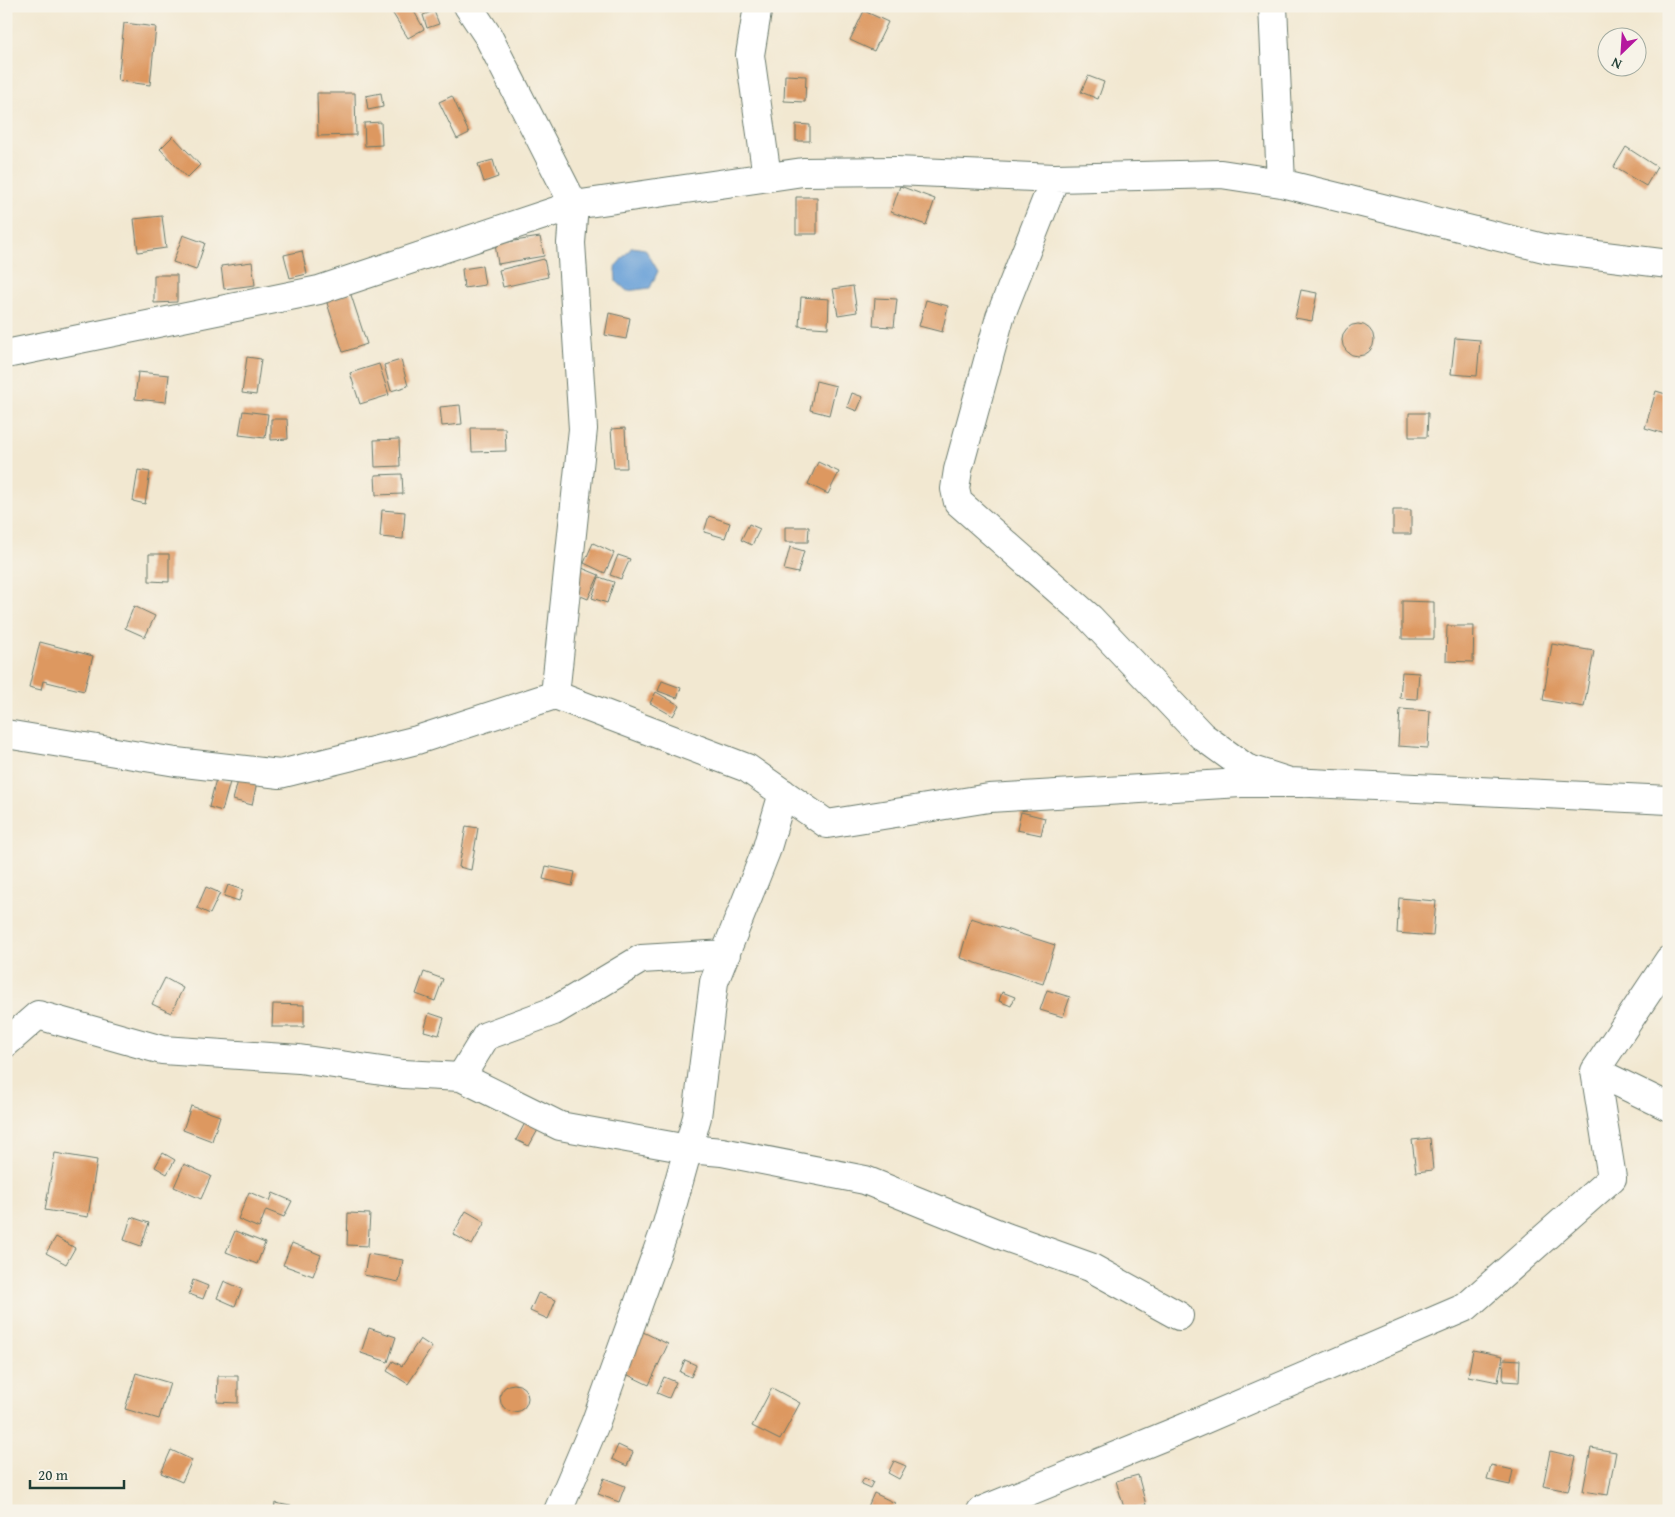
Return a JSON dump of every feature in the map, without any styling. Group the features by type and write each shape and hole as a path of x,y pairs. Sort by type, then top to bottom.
{"street":[{"path":"468,6 488,36 574,205 571,243 583,429 554,695"},
{"path":"758,6 750,55 767,177"},
{"path":"1273,6 1281,183"},
{"path":"6,354 318,290 574,205 802,172 896,171 1055,178 1221,174 1281,183 1548,249 1669,264"},
{"path":"1055,178 1000,317 958,470 955,489 958,502 1090,618 1202,736 1246,768 1290,782 1303,783 1669,800"},
{"path":"6,734 176,762 280,774 417,740 554,695 747,768 827,824 989,798 1241,783 1303,783"},
{"path":"558,1511 595,1424 658,1252 697,1117 714,982 766,851 783,793"},
{"path":"461,1077 486,1036 554,1011 641,959 726,954"},
{"path":"981,1511 1191,1425 1466,1307 1612,1178 1595,1071 1669,960"},
{"path":"6,1043 38,1015 162,1050 299,1059 403,1074 461,1077 560,1126 688,1149 722,1152 865,1180 1006,1237 1090,1267 1179,1316"},
{"path":"1595,1071 1669,1107"}],"water":[{"path":"632,247 645,249 658,271 650,288 627,291 616,281 615,267"}],"building":[{"path":"396,6 411,6 424,29 408,38 390,9"},
{"path":"417,6 435,6 421,13"},
{"path":"434,11 439,24 427,28 423,15"},
{"path":"864,11 888,22 874,51 850,40"},
{"path":"124,23 156,27 150,85 118,81"},
{"path":"785,75 806,76 805,102 784,101"},
{"path":"1088,76 1104,82 1098,99 1081,92"},
{"path":"317,93 355,93 356,135 318,136"},
{"path":"381,93 383,107 368,110 366,96"},
{"path":"452,96 469,133 457,139 439,102"},
{"path":"381,122 382,145 365,146 364,123"},
{"path":"796,124 810,125 810,141 796,141"},
{"path":"173,136 200,165 187,178 160,149"},
{"path":"1626,147 1657,167 1646,186 1614,167"},
{"path":"493,160 498,177 484,182 478,164"},
{"path":"900,186 935,199 926,225 891,212"},
{"path":"796,197 817,197 817,234 796,234"},
{"path":"162,216 166,248 138,252 134,219"},
{"path":"183,235 205,243 196,270 173,262"},
{"path":"540,237 544,256 498,264 495,244"},
{"path":"302,251 307,274 290,278 284,255"},
{"path":"544,259 548,277 503,287 499,270"},
{"path":"252,262 255,285 224,289 221,266"},
{"path":"482,266 485,285 464,288 462,269"},
{"path":"154,275 177,275 177,302 154,303"},
{"path":"853,286 857,312 838,315 833,289"},
{"path":"1301,290 1317,293 1312,321 1295,318"},
{"path":"350,292 367,344 343,352 326,300"},
{"path":"801,297 829,299 828,328 799,326"},
{"path":"875,298 897,299 894,327 873,326"},
{"path":"926,300 948,306 942,332 919,326"},
{"path":"609,313 630,318 626,339 605,335"},
{"path":"1358,324 1370,328 1374,340 1370,352 1358,356 1346,352 1342,340 1346,328"},
{"path":"1455,338 1480,340 1477,376 1451,374"},
{"path":"247,357 261,359 256,395 242,393"},
{"path":"401,360 408,386 391,391 384,365"},
{"path":"379,364 389,395 360,404 350,373"},
{"path":"138,372 169,375 166,402 135,399"},
{"path":"816,381 836,386 829,415 810,410"},
{"path":"1656,391 1669,395 1669,435 1645,428"},
{"path":"852,393 863,397 857,411 847,407"},
{"path":"460,405 462,424 442,426 440,407"},
{"path":"243,411 268,414 265,438 239,435"},
{"path":"1409,413 1428,413 1427,437 1409,437"},
{"path":"271,419 287,419 288,439 271,440"},
{"path":"471,428 505,428 506,451 472,452"},
{"path":"625,428 627,468 614,468 611,429"},
{"path":"399,439 400,466 375,467 374,440"},
{"path":"818,462 839,472 828,494 808,484"},
{"path":"138,470 150,472 145,504 133,501"},
{"path":"402,474 403,494 376,495 375,475"},
{"path":"382,510 405,512 403,539 380,537"},
{"path":"1393,510 1411,510 1411,534 1393,534"},
{"path":"709,516 730,523 725,538 704,532"},
{"path":"749,524 760,529 752,545 741,540"},
{"path":"785,527 809,527 808,542 785,542"},
{"path":"593,543 614,553 605,573 584,563"},
{"path":"790,547 804,551 798,573 784,570"},
{"path":"149,554 169,554 169,582 149,581"},
{"path":"618,555 630,559 621,579 610,575"},
{"path":"582,568 599,575 588,599 571,592"},
{"path":"599,577 614,582 607,603 592,598"},
{"path":"1402,601 1434,602 1434,639 1402,639"},
{"path":"134,606 155,616 145,637 125,628"},
{"path":"1447,626 1474,626 1473,662 1446,661"},
{"path":"40,642 93,656 84,691 43,681 41,690 29,687"},
{"path":"1552,644 1594,651 1584,707 1543,700"},
{"path":"1402,672 1419,673 1417,699 1400,698"},
{"path":"662,681 681,688 677,698 658,691"},
{"path":"656,692 679,705 673,716 650,703"},
{"path":"1400,709 1430,711 1428,748 1398,746"},
{"path":"239,777 257,782 252,805 233,800"},
{"path":"216,779 230,782 222,811 209,807"},
{"path":"1021,812 1045,818 1041,835 1017,830"},
{"path":"466,826 478,828 471,870 459,867"},
{"path":"546,866 575,872 572,886 543,879"},
{"path":"228,885 243,890 239,901 224,896"},
{"path":"206,887 220,893 210,914 197,908"},
{"path":"1399,898 1436,901 1433,936 1397,933"},
{"path":"971,918 1055,945 1043,984 960,958"},
{"path":"424,972 443,979 435,1001 416,994"},
{"path":"165,978 183,988 171,1013 152,1004"},
{"path":"1047,990 1070,997 1063,1017 1040,1010"},
{"path":"1002,992 1015,997 1011,1006 999,1001"},
{"path":"273,1004 304,1005 304,1027 272,1027"},
{"path":"429,1013 444,1018 439,1035 424,1031"},
{"path":"191,1106 220,1116 212,1141 183,1130"},
{"path":"526,1121 539,1128 529,1146 516,1140"},
{"path":"1430,1138 1433,1170 1416,1172 1412,1140"},
{"path":"55,1153 97,1160 88,1217 45,1210"},
{"path":"163,1153 175,1160 167,1174 155,1167"},
{"path":"184,1164 211,1176 201,1199 174,1187"},
{"path":"249,1192 270,1201 273,1193 292,1201 284,1217 266,1210 259,1228 238,1219"},
{"path":"466,1211 485,1222 472,1245 453,1234"},
{"path":"348,1213 370,1214 368,1246 347,1245"},
{"path":"131,1217 149,1223 141,1246 124,1240"},
{"path":"235,1231 265,1243 257,1264 226,1252"},
{"path":"56,1237 75,1248 66,1264 46,1253"},
{"path":"292,1243 321,1255 313,1276 283,1265"},
{"path":"368,1254 403,1260 399,1282 364,1275"},
{"path":"193,1280 208,1286 203,1299 189,1294"},
{"path":"224,1281 242,1289 235,1306 217,1298"},
{"path":"538,1293 556,1300 548,1319 530,1311"},
{"path":"369,1328 396,1337 388,1362 361,1353"},
{"path":"643,1332 668,1344 649,1385 624,1373"},
{"path":"420,1339 432,1347 408,1384 387,1371 393,1361 402,1366"},
{"path":"1473,1350 1503,1356 1498,1382 1468,1376"},
{"path":"1504,1359 1520,1360 1519,1382 1503,1381"},
{"path":"685,1360 696,1365 691,1377 680,1372"},
{"path":"136,1373 170,1383 159,1419 125,1409"},
{"path":"218,1376 238,1376 238,1403 217,1402"},
{"path":"664,1377 676,1382 669,1398 657,1393"},
{"path":"514,1384 524,1388 528,1398 524,1408 514,1412 504,1408 500,1398 504,1388"},
{"path":"772,1388 800,1403 780,1440 752,1426"},
{"path":"618,1445 633,1452 627,1466 612,1459"},
{"path":"1591,1448 1616,1452 1608,1495 1583,1491"},
{"path":"171,1450 192,1460 182,1482 161,1473"},
{"path":"1550,1451 1576,1457 1568,1491 1543,1486"},
{"path":"894,1461 906,1466 899,1479 888,1473"},
{"path":"1491,1465 1513,1470 1510,1485 1487,1480"},
{"path":"1138,1475 1146,1505 1125,1511 1116,1481"},
{"path":"604,1478 625,1486 619,1502 598,1494"},
{"path":"864,1478 873,1482 870,1488 861,1484"},
{"path":"874,1493 895,1503 892,1511 866,1511"},
{"path":"275,1503 295,1507 294,1511 274,1511"}]}
